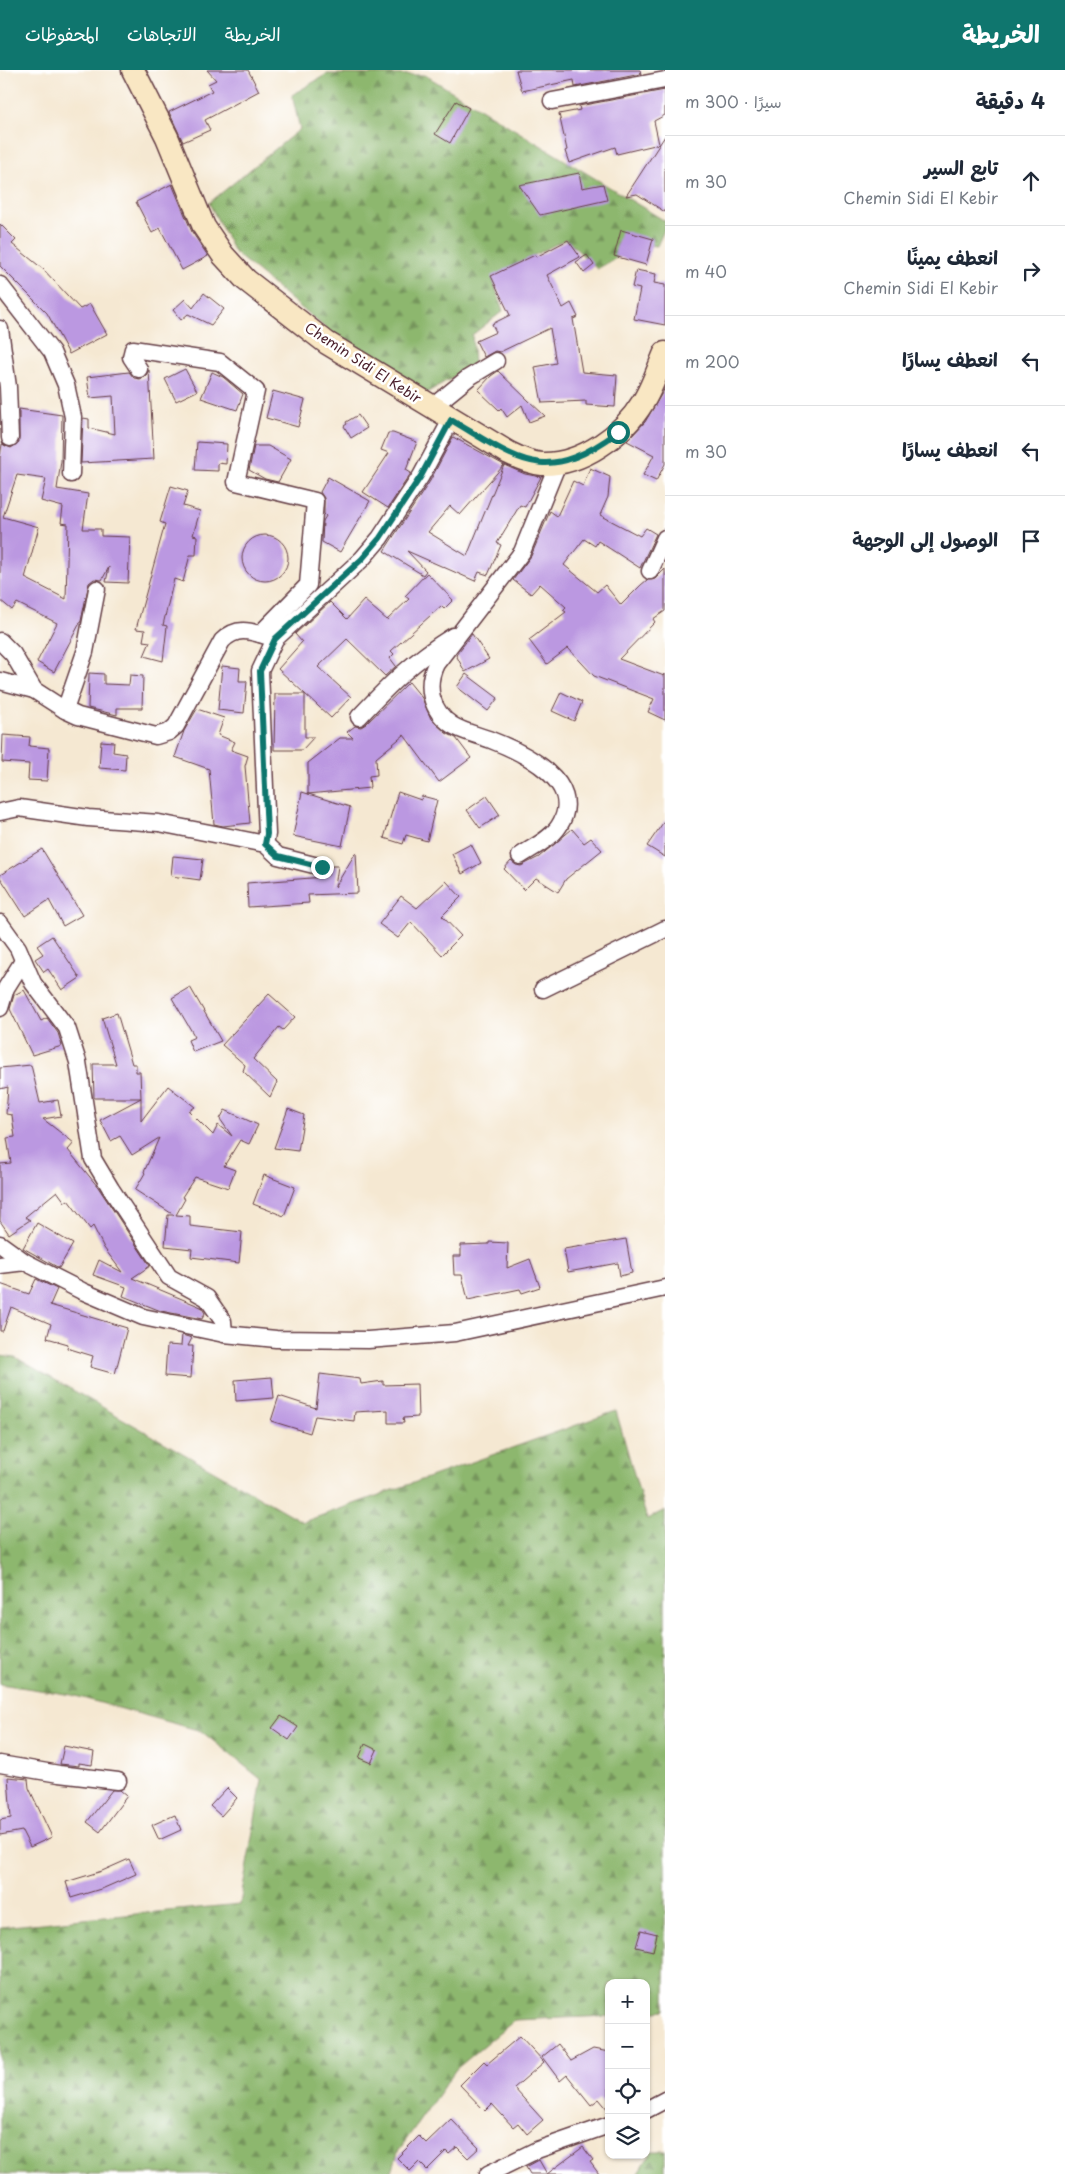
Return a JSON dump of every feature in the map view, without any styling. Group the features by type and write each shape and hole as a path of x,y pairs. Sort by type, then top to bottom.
{"street":[{"name":"Chemin Sidi El Kebir","path":"133,70 167,138 204,227 223,255 246,280 327,343 451,420 524,460 541,464 558,463 597,448 618,432 643,402 665,353"},
{"path":"552,101 665,80"},
{"path":"0,285 52,352 66,385 73,418 71,474"},
{"path":"0,329 8,387 10,438"},
{"path":"139,368 131,356 133,349 220,362 256,391 236,482 315,501 308,584 268,637 260,671 267,834 265,844"},
{"path":"431,408 468,378 496,361"},
{"path":"268,637 362,559 380,538 421,476 451,420"},
{"path":"520,856 554,833 559,826 565,809 565,800 556,780 539,763 492,740 456,727 444,718 437,709 430,691 432,673 460,631 522,552 558,463"},
{"path":"650,571 665,538"},
{"path":"65,710 85,652 97,588"},
{"path":"0,680 34,690 78,716 156,736 165,734 176,726 222,642 233,633 246,630 268,637"},
{"path":"358,717 399,675 423,655 460,631"},
{"path":"0,641 13,654 34,690"},
{"path":"0,812 19,808 88,818 159,823 265,844 278,856 322,867"},
{"path":"0,923 18,948 33,983 67,1028 76,1054 93,1159 169,1277 207,1298 223,1321 224,1334"},
{"path":"543,989 665,929"},
{"path":"0,1008 6,988 23,961"},
{"path":"0,1244 25,1262 82,1291 143,1317 224,1334 276,1339 368,1340 455,1333 665,1288"},
{"path":"0,1266 25,1262"},
{"path":"0,1764 118,1781"},
{"path":"650,2108 665,2100"},
{"path":"488,2174 537,2150 605,2126"}],"green space":[{"path":"327,74 425,75 665,221 665,228 657,246 616,242 618,257 597,269 566,239 492,277 503,311 472,335 474,364 423,395 341,341 234,252 209,203 300,129 292,95"},
{"path":"0,1355 15,1357 303,1522 616,1411 647,1519 665,1510 665,2010 650,2012 650,1979 605,1979 605,2016 515,2020 456,2069 399,2150 391,2174 0,2174 0,1927 240,1904 262,1780 201,1731 72,1695 0,1684"},
{"path":"652,2151 665,2151 665,2174 638,2174 647,2159 650,2159"}],"building":[{"path":"207,70 248,70 259,91 205,120 210,130 183,142 169,112 212,91 208,84 216,80"},
{"path":"516,70 640,70 641,74 575,87 574,80 522,91"},
{"path":"665,90 665,115 654,121 659,144 617,154 615,147 569,163 565,151 567,150 559,114 580,110 579,106"},
{"path":"456,101 469,108 450,143 435,134"},
{"path":"665,136 665,212 637,194 626,196"},
{"path":"579,173 582,188 603,184 607,200 540,215 519,185"},
{"path":"172,184 192,232 208,256 182,270 160,228 152,233 136,202"},
{"path":"0,224 16,240 12,244 43,269 80,309 90,304 107,334 69,354 47,313 0,266"},
{"path":"621,230 653,239 646,265 614,256"},
{"path":"568,240 580,257 547,275 563,308 571,303 578,317 573,319 582,372 617,375 615,407 586,405 586,401 542,403 535,367 556,363 550,328 500,352 495,351 484,357 476,341 496,332 492,324 510,315 491,276 535,255 536,257"},
{"path":"587,255 594,265 584,273 576,262"},
{"path":"636,270 656,274 654,283 665,285 665,325 634,319 640,289 632,287"},
{"path":"204,293 224,309 211,325 188,314 181,320 173,310 185,299 193,308"},
{"path":"185,369 197,391 176,401 165,379"},
{"path":"149,370 154,459 81,463 83,418 89,419 89,428 115,434 113,396 90,398 87,377 129,372 134,378 140,379 145,377"},
{"path":"498,371 545,416 529,422 522,405 507,417 501,408 499,410 478,390"},
{"path":"212,372 223,377 243,394 237,410 201,398"},
{"path":"665,388 665,464 656,481 643,475 654,455 627,441 645,422"},
{"path":"273,391 305,400 298,427 266,418"},
{"path":"19,409 62,415 61,461 57,489 88,494 83,529 101,529 101,536 130,537 128,583 106,582 109,567 102,580 94,579 89,583 81,621 54,672 37,662 57,623 17,603 12,610 0,600 0,458 2,444 11,448 19,442","holes":["17,475 46,479 41,501 63,507 61,523 68,524 66,599 25,578 39,527 3,517"]},
{"path":"358,415 367,428 351,438 344,426 347,424 346,422"},
{"path":"388,433 417,442 406,470 411,473 388,508 363,492 389,453 381,450"},
{"path":"453,437 504,465 525,474 541,477 525,507 520,505 497,543 501,545 488,575 479,572 475,581 407,551 426,571 423,575 384,551 430,481","holes":["504,465 467,556 428,532 450,506 460,515"]},
{"path":"197,442 227,444 226,464 218,463 218,471 195,470"},
{"path":"254,446 268,446 291,459 278,482 265,479 249,470"},
{"path":"590,468 610,477 608,497 600,515 640,536 646,528 656,534 640,568 598,541 595,546 584,539 564,565 597,592 605,585 621,605 647,580 655,579 665,569 665,611 653,619 655,622 619,659 664,676 665,674 665,720 648,712 654,699 594,676 568,648 547,664 529,640 566,612 563,610 566,607 540,584 531,594 513,580 531,556 550,511 557,516 573,481 583,486"},
{"path":"328,477 370,501 340,552 322,542 323,521 326,516 324,514 324,498 320,492"},
{"path":"171,486 188,491 183,506 200,511 193,535 197,536 196,555 190,555 183,582 174,579 163,625 167,626 163,661 144,656 150,642 143,641 145,630 136,629 165,524 160,522"},
{"path":"265,535 278,539 284,545 288,558 284,571 278,577 265,581 252,577 246,571 242,558 246,545 252,539"},
{"path":"427,573 453,600 444,609 441,606 391,651 394,654 390,658 396,666 385,676 347,639 318,667 351,697 331,718 278,669 302,642 295,634 330,602 347,619 364,600 387,620 409,599 405,596"},
{"path":"472,634 489,659 465,672 456,655"},
{"path":"222,666 240,668 239,681 247,681 244,713 218,710"},
{"path":"89,673 104,674 104,684 129,685 130,675 143,676 142,708 117,708 117,715 88,708"},
{"path":"466,674 498,698 488,711 457,687"},
{"path":"409,682 422,698 431,719 446,733 456,738 471,758 439,782 404,735 376,758 377,775 369,776 370,788 308,794 308,763 340,738 353,738 347,732 355,726 361,727 366,724"},
{"path":"561,692 582,702 574,721 552,711"},
{"path":"275,694 305,694 305,737 314,737 302,750 274,750"},
{"path":"197,709 224,718 218,735 235,742 231,750 248,756 245,766 250,823 223,826 214,824 209,769 175,757 184,731"},
{"path":"3,735 30,737 29,746 49,748 47,781 28,780 29,764 2,762"},
{"path":"101,741 114,742 113,752 126,754 125,770 99,768"},
{"path":"302,792 350,807 342,846 293,836"},
{"path":"398,792 421,800 422,796 437,800 427,841 406,835 403,844 384,838"},
{"path":"487,796 500,815 480,828 467,810"},
{"path":"665,820 665,857 647,846"},
{"path":"572,829 584,843 591,838 602,850 566,879 558,892 536,878 524,890 504,869 511,861 521,866 539,857"},
{"path":"471,844 481,863 462,874 452,854"},
{"path":"42,849 82,915 63,926 49,900 25,916 0,877 0,875"},
{"path":"356,852 358,893 308,895 309,903 248,907 247,883 324,877 329,874 332,866 338,866 335,887"},
{"path":"173,856 203,859 200,880 171,876"},
{"path":"446,881 461,897 442,916 461,936 442,955 411,922 398,938 379,924 401,896 417,908"},
{"path":"52,936 80,978 62,990 48,969 44,972 35,959 43,954 37,946"},
{"path":"190,987 221,1041 193,1052 188,1040 195,1037 172,998"},
{"path":"24,990 41,1021 47,1018 58,1033 62,1046 32,1055 10,1009 14,995"},
{"path":"269,994 295,1017 283,1030 279,1027 253,1059 277,1082 270,1097 243,1071 245,1065 222,1045"},
{"path":"117,1013 132,1064 136,1064 136,1072 140,1072 141,1098 94,1098 93,1064 116,1064 102,1018"},
{"path":"31,1065 40,1103 58,1100 61,1116 43,1119 74,1143 68,1150 98,1187 150,1266 132,1278 201,1307 205,1313 202,1319 161,1311 123,1296 126,1287 93,1275 99,1260 122,1272 104,1248 93,1226 90,1229 68,1200 65,1202 57,1191 25,1217 30,1220 9,1234 0,1221 0,1164 11,1163 7,1138 15,1137 12,1115 6,1114 8,1087 0,1089 0,1068"},
{"path":"168,1086 195,1107 189,1111 213,1135 218,1125 232,1136 220,1119 225,1110 258,1125 249,1144 240,1140 224,1166 235,1170 228,1188 195,1177 182,1197 185,1199 176,1215 190,1216 190,1226 242,1232 239,1263 191,1257 192,1249 165,1246 168,1215 174,1215 135,1190 145,1173 159,1138 132,1155 120,1136 111,1141 100,1120 141,1098 141,1121"},
{"path":"288,1109 304,1115 298,1151 274,1148"},
{"path":"264,1175 295,1187 284,1216 253,1204"},
{"path":"37,1223 73,1244 59,1268 23,1248"},
{"path":"626,1239 632,1273 620,1276 618,1263 568,1272 564,1249"},
{"path":"489,1242 508,1243 507,1268 530,1259 540,1287 522,1293 520,1289 468,1300 462,1275 454,1275 453,1256 461,1256 461,1245 489,1244"},
{"path":"36,1279 57,1289 50,1305 127,1328 115,1374 90,1367 93,1356 67,1348 68,1344 47,1338 51,1324 11,1307 3,1331 0,1331 0,1284 29,1294"},
{"path":"182,1335 192,1338 188,1346 193,1346 191,1378 165,1376 167,1345 181,1346"},
{"path":"320,1374 360,1379 361,1384 383,1381 383,1385 417,1384 418,1417 403,1418 404,1423 388,1423 388,1410 355,1412 354,1421 315,1416 310,1433 271,1421 279,1396 316,1408"},
{"path":"272,1377 274,1398 236,1401 235,1380"},
{"path":"281,1716 298,1727 289,1740 272,1728"},
{"path":"365,1744 377,1750 371,1763 359,1758"},
{"path":"64,1746 94,1752 92,1765 79,1763 79,1766 60,1764"},
{"path":"8,1777 28,1779 29,1788 52,1837 30,1847 22,1831 0,1835 0,1820 11,1818"},
{"path":"227,1788 237,1798 221,1816 210,1806"},
{"path":"112,1790 120,1790 127,1796 100,1832 87,1822"},
{"path":"175,1815 181,1830 159,1840 152,1825"},
{"path":"129,1859 136,1874 104,1888 71,1898 66,1882 102,1871"},
{"path":"641,1930 657,1934 653,1951 636,1947"},
{"path":"520,2036 544,2062 514,2088 543,2120 527,2134 518,2123 513,2127 492,2104 485,2111 460,2085 484,2061 487,2064"},
{"path":"558,2044 571,2061 593,2049 605,2051 605,2106 599,2099 591,2105 567,2075 560,2081 542,2057"},
{"path":"451,2119 479,2148 468,2158 457,2147 449,2154 446,2151 427,2170 419,2162 410,2171 397,2158 419,2136 426,2143"},
{"path":"583,2147 593,2160 590,2162 599,2174 547,2174"},
{"path":"539,2160 547,2174 530,2174 526,2167"}],"route":[{"path":"322,867 278,856 265,844 267,834 260,671 275,639 362,559 380,538 421,476 451,420 509,454 541,464 558,463 574,458 597,448 618,432"}]}
